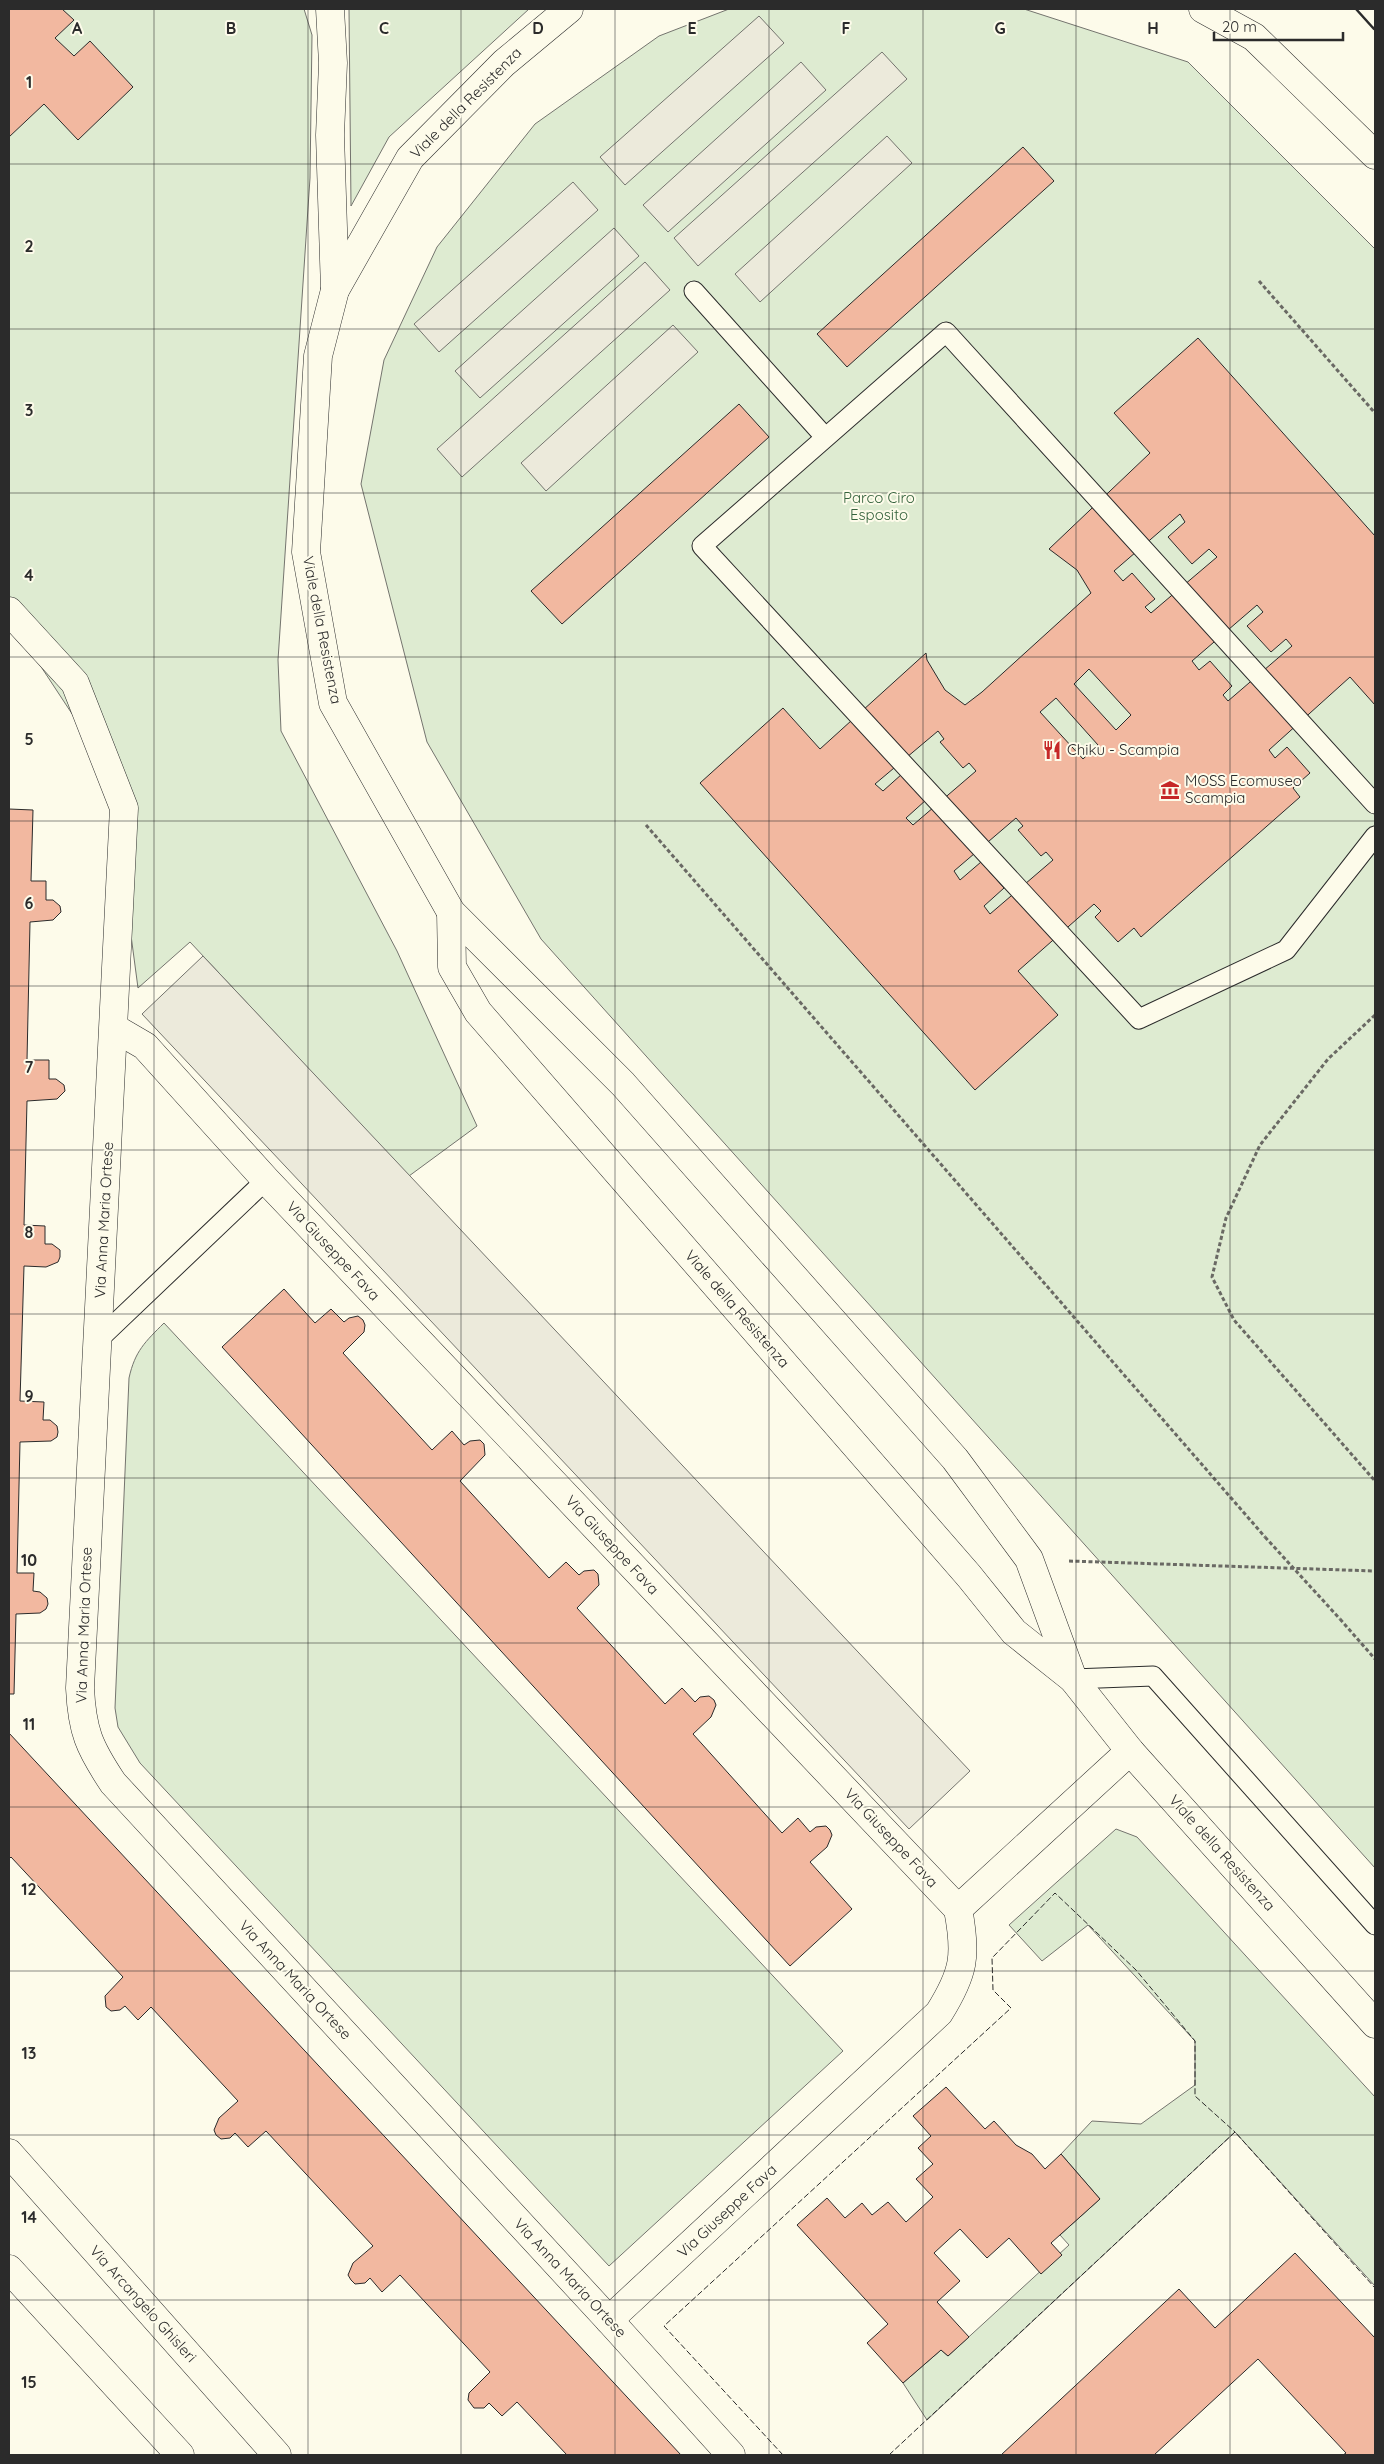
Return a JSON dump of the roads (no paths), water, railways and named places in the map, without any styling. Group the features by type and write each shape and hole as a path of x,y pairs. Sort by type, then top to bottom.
{"street":[{"name":"Viale della Resistenza","path":"330,9 333,63 330,135 335,290"},
{"name":"Viale della Resistenza","path":"570,9 504,62 410,158 335,290 318,356 306,552 333,703 451,912 623,1084 954,1458 1029,1559 1073,1679"},
{"path":"1203,9 1254,37 1375,155"},
{"name":"Via Anna Maria Ortese","path":"9,612 75,683 124,808 80,1688 81,1717 93,1753 113,1783 609,2320 731,2455"},
{"name":"Viale della Resistenza","path":"451,912 452,967 478,1012 969,1576 1014,1632 1073,1679 1130,1751 1375,2024"},
{"name":"Via Giuseppe Fava","path":"114,1028 145,1046 266,1180 958,1909 963,1934 963,1956 956,1986 939,2013 609,2320"},
{"path":"958,1909 1130,1751"},
{"name":"Via Arcangelo Ghisleri","path":"9,2153 277,2455"},
{"path":"9,2269 180,2455"}],"lane":[{"path":"694,291 824,437"},
{"path":"1375,804 946,332 824,437 702,546 1139,1019 1286,950 1375,836"},
{"path":"98,1340 266,1180"},
{"path":"1073,1679 1153,1676 1375,1925"}],"place":[{"name":"Chiku - Scampia","path":"1052,750"},
{"name":"MOSS Ecomuseo Scampia","path":"1170,790"}],"park label":[{"name":"Parco Ciro Esposito","path":"879,506"}]}
